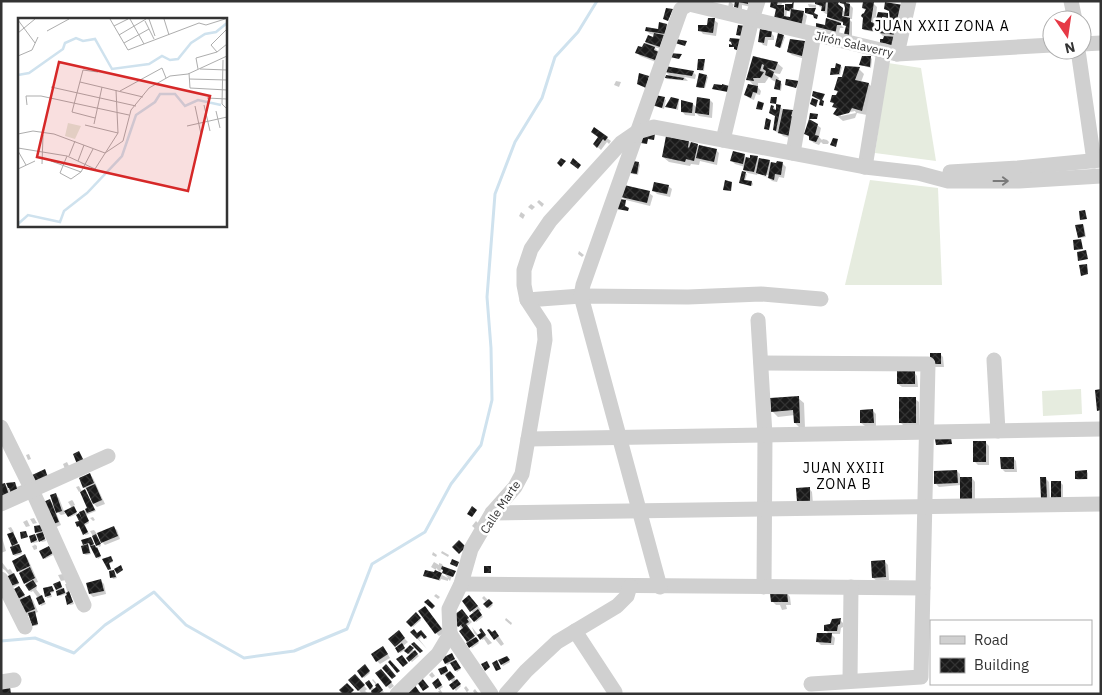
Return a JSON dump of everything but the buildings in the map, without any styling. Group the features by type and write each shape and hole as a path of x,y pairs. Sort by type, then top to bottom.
{"street":[{"path":"723,140 758,1"},
{"path":"865,167 890,52 909,1"},
{"name":"Jirón Salaverry","path":"637,132 681,9 689,4 890,52 1042,46"},
{"path":"793,153 814,34"},
{"path":"918,173 1018,168 1097,160 1080,60"},
{"path":"821,299 761,294 688,297 581,296 527,300 524,270 531,249 550,222 608,157 621,143 637,132 654,127 865,167 918,173 948,181 1019,181 1101,176"},
{"path":"637,132 583,285 581,296 660,586"},
{"name":"Calle Marte","path":"450,634 449,609 461,584 471,549 492,514 515,487 522,474 545,340 544,326 527,300"},
{"path":"758,320 765,435 764,587"},
{"path":"994,360 998,431"},
{"path":"761,363 928,364 921,676 811,684"},
{"path":"1,427 84,605"},
{"path":"528,439 1101,429"},
{"path":"1,504 108,456"},
{"path":"492,514 1101,504"},
{"path":"1,579 25,627"},
{"path":"461,584 923,588"},
{"path":"506,694 526,671 557,642 617,606 627,596 630,586"},
{"path":"850,681 851,588"},
{"path":"575,631 615,692"},
{"path":"397,694 438,654 450,634 491,694"}],"shaded area":[{"path":"888,63 921,68 936,161 875,153"},
{"path":"870,180 938,188 942,285 845,285"},
{"path":"1081,389 1082,414 1043,416 1042,391"}],"waterway":[{"path":"1,641 35,638 74,653 105,625 154,592 186,625 244,658 294,651 347,629 372,564 425,532 451,484 481,445 492,400 491,348 487,297 495,194 515,142 542,98 555,57 578,32 597,1"}],"district":[{"name":"JUAN XXII ZONA A","path":"942,26"},
{"name":"JUAN XXIII ZONA B","path":"844,476"}]}
